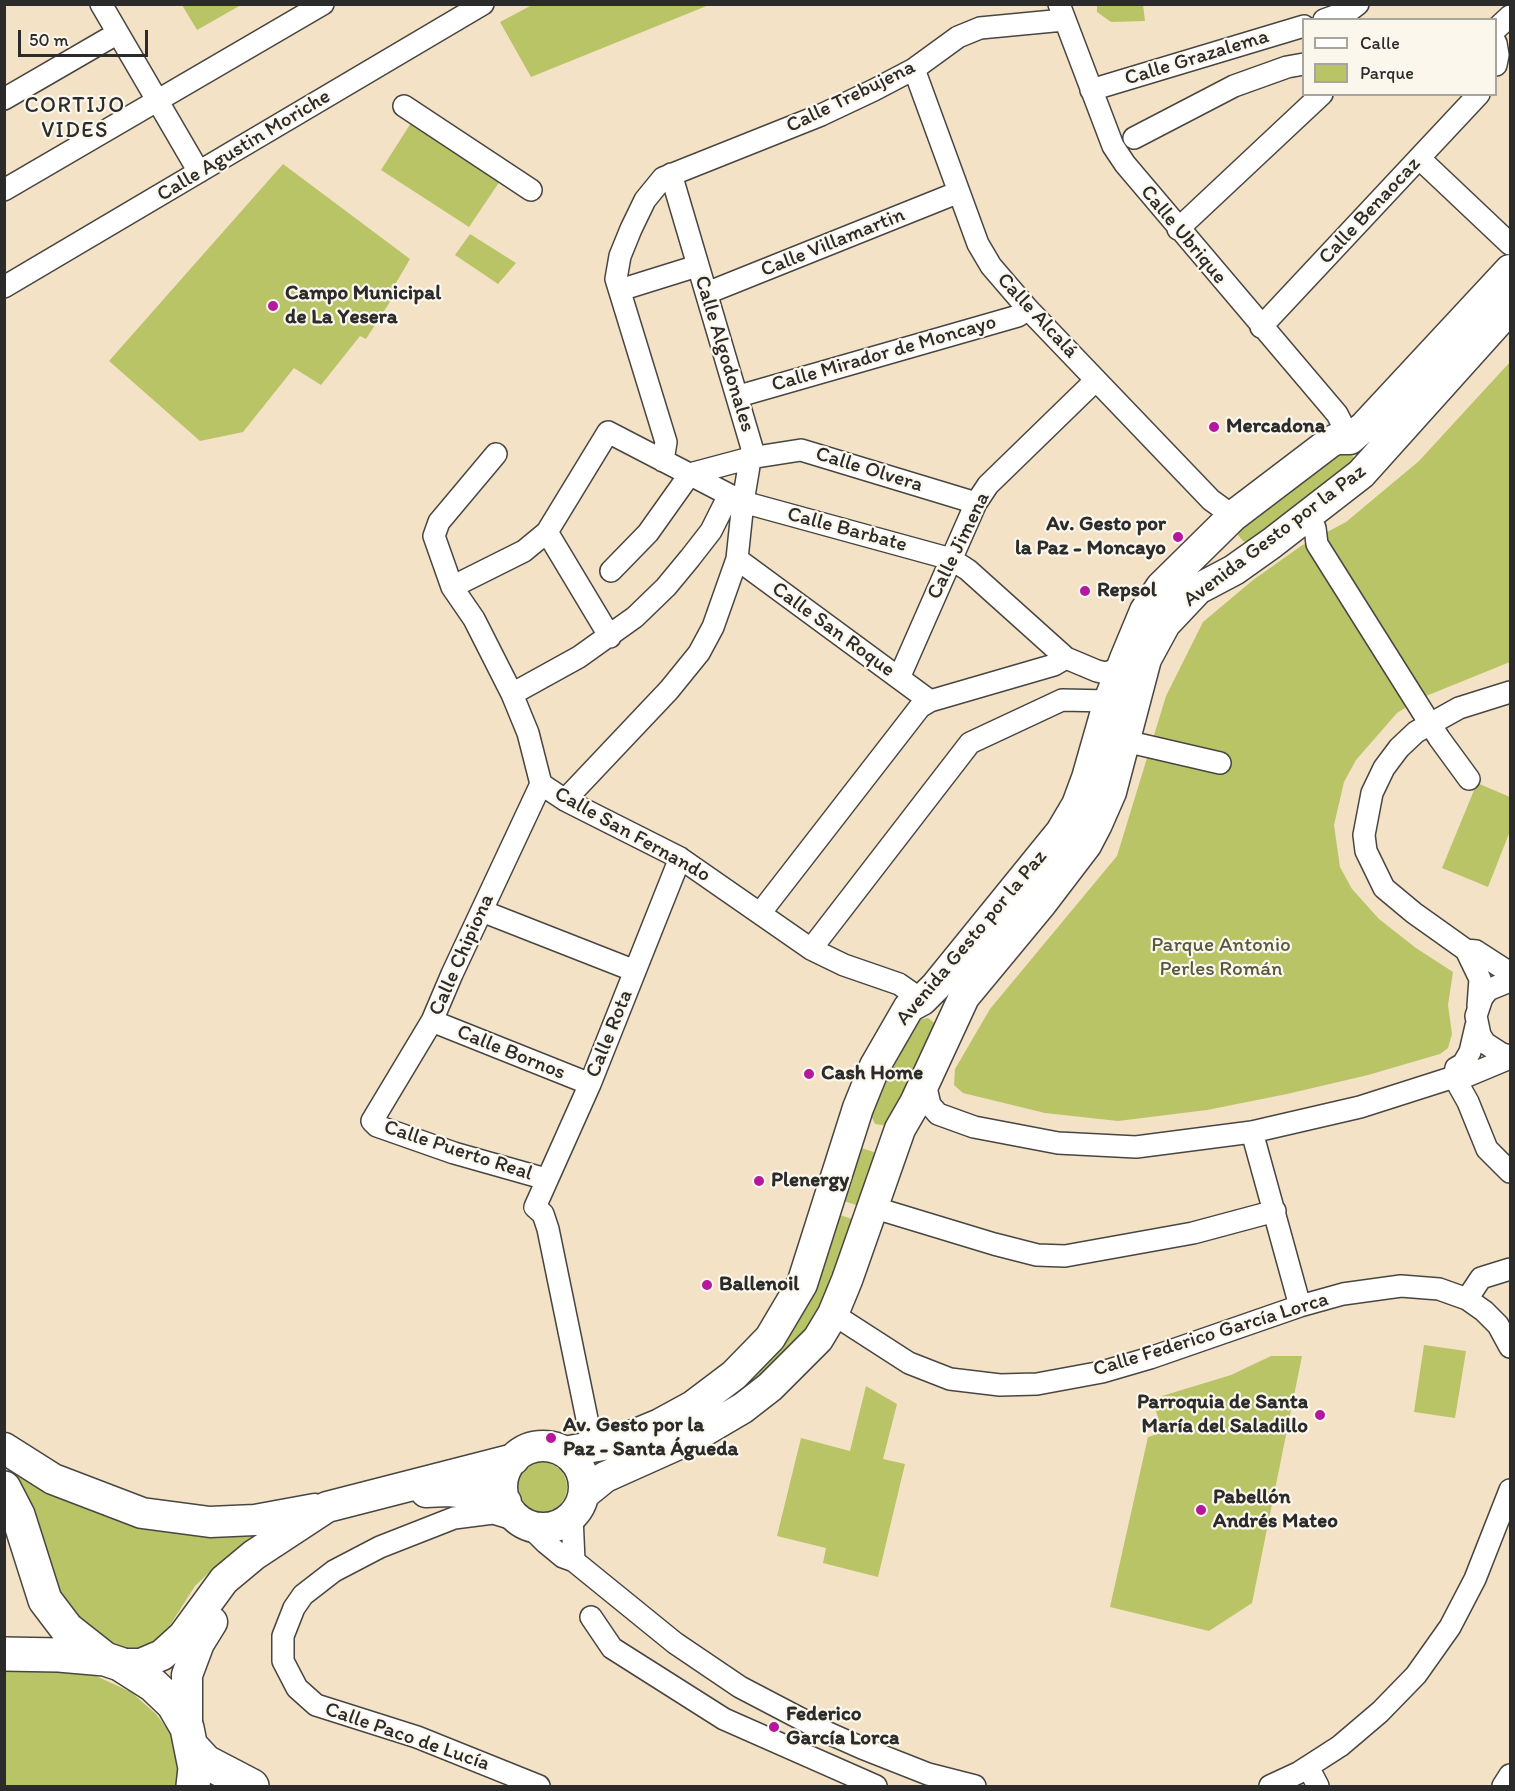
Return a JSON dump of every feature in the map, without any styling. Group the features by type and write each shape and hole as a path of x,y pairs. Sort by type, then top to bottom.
{"highway":[{"path":"4,1488 18,1515 45,1600 67,1629 112,1662 153,1685 173,1704 189,1738 206,1762 252,1786"},
{"path":"11,1652 112,1662"},
{"path":"189,1738 193,1786"}],"main road":[{"name":"Avenida Gesto por la Paz","path":"564,1452 594,1448 660,1424 693,1406 734,1375 770,1338 802,1284 858,1108 875,1066 909,1007 922,1000 1061,832 1077,804 1087,778 1109,701 1144,611 1161,587 1233,516 1329,443 1343,438 1350,439 1402,388 1510,270"},
{"name":"Avenida Gesto por la Paz","path":"578,1505 604,1477 692,1438 743,1408 770,1387 818,1339 833,1314 903,1124 925,1083 964,997 1086,846 1111,792 1146,659 1166,624 1198,590 1234,570 1361,474 1510,308"},
{"path":"1350,439 1362,447 1365,453 1364,468 1361,474"},
{"path":"1233,516 1228,531 1233,545 1246,552 1262,550"},
{"path":"922,1000 937,1002 944,1007 948,1013 950,1028"},
{"path":"858,1108 860,1123 871,1134 886,1136 903,1124"},
{"path":"4,1448 53,1479 142,1513 210,1522 255,1520 327,1507 514,1459 526,1450 539,1446 564,1452 580,1469 578,1505 555,1526 536,1527 479,1494 448,1491 419,1492 360,1509 323,1523 290,1544 250,1575 218,1612 199,1643 187,1675 189,1738"},
{"path":"514,1459 503,1478 519,1516"},
{"path":"112,1662 141,1664 174,1647 224,1580 254,1555 327,1507"}],"street":[{"path":"101,4 199,172"},
{"path":"4,190 324,4"},
{"path":"1324,14 1359,4"},
{"name":"Calle Agustin Moriche","path":"4,287 480,5"},
{"name":"Calle Trebujena","path":"671,174 821,115 914,69 958,37 980,28 1061,12"},
{"name":"Calle Ubrique","path":"1061,12 1113,146 1142,186 1337,414 1350,439"},
{"path":"1497,28 1510,16"},
{"name":"Calle Grazalema","path":"1091,90 1302,27"},
{"path":"4,99 118,33"},
{"path":"1134,138 1234,86 1287,67 1302,64"},
{"name":"Calle Alcalá","path":"914,69 978,244 991,266 1028,309 1211,500 1233,516"},
{"path":"1178,229 1320,96"},
{"name":"Calle Benaocaz","path":"1261,327 1477,96"},
{"path":"404,106 531,190"},
{"path":"1419,158 1510,244"},
{"path":"663,461 666,442 616,279 620,256 645,200 663,178 671,174"},
{"name":"Calle Algodonales","path":"566,800 669,690 699,653 713,627 737,559 736,498 752,448 739,396 697,266 671,174"},
{"name":"Calle Villamartin","path":"707,293 959,192"},
{"path":"620,290 697,266"},
{"name":"Calle Mirador de Moncayo","path":"739,396 1018,316 1028,309"},
{"name":"Calle Jimena","path":"898,678 976,503 988,485 1096,380"},
{"name":"Calle Barbate","path":"547,532 608,432 736,498 951,559 968,570 1066,658 1106,673 1122,667"},
{"name":"Calle Olvera","path":"690,474 750,458 801,450 976,503"},
{"name":"Calle San Fernando","path":"496,454 439,522 434,536 452,587 474,619 512,694 528,733 541,784 566,800 680,858 761,912 811,949 899,984 922,1000"},
{"path":"611,571 648,533 690,474"},
{"path":"512,694 610,637 666,587 736,498"},
{"path":"1315,528 1318,546 1429,723 1470,778"},
{"path":"452,587 524,551 547,532 610,637"},
{"name":"Calle San Roque","path":"737,559 930,701"},
{"path":"761,912 920,707 930,701 1054,665 1066,658"},
{"path":"1510,692 1459,708 1429,723 1399,748 1376,784 1366,812 1366,851 1384,888 1414,913 1466,950 1480,979 1477,1016 1470,1052 1463,1064 1456,1068 1454,1077 1468,1102 1487,1149 1510,1172"},
{"path":"811,949 970,743 1062,700 1109,701"},
{"path":"1125,741 1220,763"},
{"name":"Calle Chipiona","path":"372,1121 432,1022 541,784"},
{"name":"Calle Rota","path":"594,1448 548,1229 543,1214 535,1207 590,1084 680,858"},
{"path":"482,911 635,971"},
{"path":"1466,950 1476,951 1510,973"},
{"path":"1510,981 1488,990 1477,1016 1485,1043 1493,1050 1510,1057"},
{"name":"Calle Bornos","path":"432,1022 590,1084"},
{"path":"925,1083 930,1105 938,1114 974,1126 1027,1139 1094,1147 1136,1147 1252,1132 1360,1107 1454,1077 1462,1078 1510,1057"},
{"path":"903,1124 938,1114"},
{"name":"Calle Puerto Real","path":"372,1121 377,1126 454,1153 546,1179"},
{"path":"1252,1132 1300,1306"},
{"path":"872,1207 1037,1255 1065,1256 1193,1233 1275,1212"},
{"path":"1467,1299 1481,1278 1510,1269"},
{"name":"Calle Federico García Lorca","path":"833,1314 909,1363 950,1379 1000,1385 1037,1384 1102,1372 1150,1358 1300,1306 1343,1294 1401,1286 1438,1289 1467,1299 1498,1325 1510,1347"},
{"path":"1270,1786 1308,1767 1340,1746 1405,1689 1435,1650 1475,1579 1510,1493"},
{"path":"574,1561 578,1505"},
{"name":"Calle Paco de Lucía","path":"519,1516 493,1513 454,1518 380,1546 334,1571 303,1594 285,1629 283,1661 288,1674 305,1698 335,1713 417,1737 539,1786"},
{"path":"519,1516 563,1557 574,1561 675,1643 722,1676 826,1732 928,1774 975,1786"},
{"path":"591,1617 612,1648 724,1719 876,1786"},
{"path":"1308,1767 1318,1786"},
{"path":"1503,1786 1510,1775"}],"green space":[{"path":"182,5 241,5 197,30"},
{"path":"532,5 709,5 531,77 500,22"},
{"path":"1097,5 1143,5 1145,21 1111,22 1097,12"},
{"path":"411,123 500,181 469,227 381,170"},
{"name":"Campo Municipal de La Yesera","path":"283,164 410,259 393,288 397,291 366,339 360,336 321,385 294,368 243,432 200,441 109,361"},
{"path":"470,234 516,263 498,284 455,255"},
{"name":"Parque Antonio Perles Román","path":"1510,362 1510,662 1421,698 1397,713 1356,760 1344,782 1334,825 1340,867 1352,889 1379,919 1416,948 1453,972 1448,1005 1452,1034 1448,1048 1440,1054 1368,1075 1287,1094 1207,1110 1118,1121 1045,1113 963,1093 954,1085 955,1069 990,1009 1117,856 1166,696 1203,622 1253,580 1301,546 1346,522 1419,461"},
{"path":"1348,448 1355,460 1249,543 1243,541 1238,535 1240,521"},
{"path":"1477,783 1510,797 1510,831 1488,887 1442,868"},
{"path":"928,1018 937,1025 889,1126 875,1124 870,1113 909,1026 917,1020"},
{"path":"858,1147 880,1154 862,1207 841,1200"},
{"path":"837,1214 858,1221 819,1324 737,1401 590,1471 586,1461 709,1409 749,1381 777,1354 796,1322"},
{"path":"1424,1345 1466,1351 1455,1418 1414,1412"},
{"name":"Pabellón Andrés Mateo","path":"1271,1356 1302,1356 1252,1603 1209,1631 1110,1607 1148,1437 1163,1432 1152,1399 1231,1375"},
{"path":"866,1386 897,1404 883,1459 905,1464 878,1577 823,1563 826,1548 777,1536 801,1438 850,1451"},
{"path":"547,1462 560,1469 566,1477 566,1497 560,1505 552,1511 537,1512 524,1505 518,1497 517,1482 524,1469 532,1463"},
{"path":"4,1463 261,1534 217,1565 195,1586 165,1633 153,1645 139,1650 123,1648 106,1642 67,1611 20,1489"},
{"path":"4,1668 85,1671 131,1692 156,1714 171,1734 178,1759 178,1786 5,1786"}],"place":[{"name":"Campo Municipal de La Yesera","path":"273,306"},
{"name":"Mercadona","path":"1214,427"},
{"name":"Av. Gesto por la Paz - Moncayo","path":"1178,537"},
{"name":"Repsol","path":"1085,591"},
{"name":"Cash Home","path":"809,1074"},
{"name":"Plenergy","path":"759,1181"},
{"name":"Ballenoil","path":"707,1285"},
{"name":"Parroquia de Santa María del Saladillo","path":"1320,1415"},
{"name":"Av. Gesto por la Paz - Santa Águeda","path":"551,1438"},
{"name":"Pabellón Andrés Mateo","path":"1201,1510"},
{"name":"Federico García Lorca","path":"774,1727"}],"district":[{"name":"CORTIJO VIDES","path":"75,118"}]}
